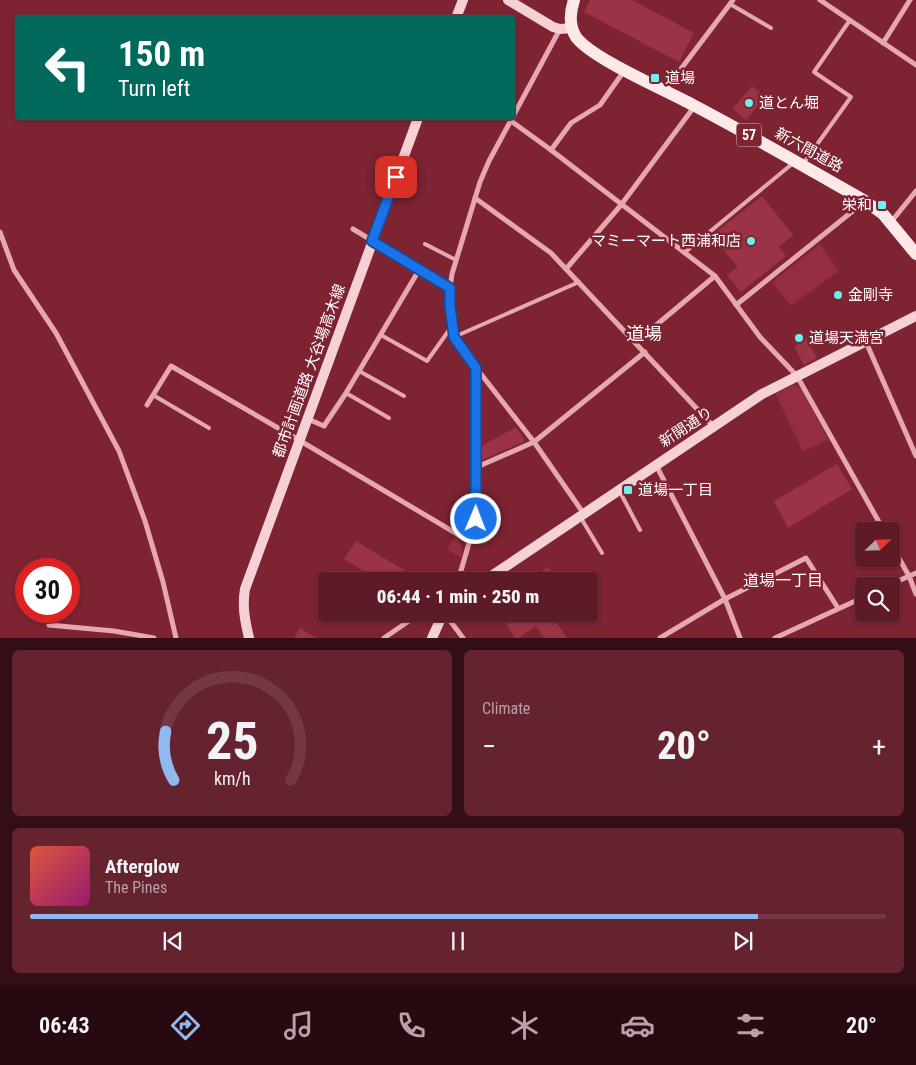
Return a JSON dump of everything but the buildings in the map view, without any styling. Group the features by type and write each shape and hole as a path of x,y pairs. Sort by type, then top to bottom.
{"main road":[{"path":"566,29 574,0"},
{"name":"新六間道路","path":"566,29 583,44 625,70 695,106 865,201 891,222 916,254"}],"street":[{"path":"457,15 463,0"},
{"path":"508,0 545,23 566,29 515,115"},
{"path":"820,0 916,65"},
{"path":"883,43 910,0"},
{"path":"665,90 731,2"},
{"path":"551,150 570,123 600,105 625,70"},
{"path":"566,269 621,204 695,106"},
{"name":"都市計画道路 大谷場高木線","path":"249,638 243,603 245,589 417,120"},
{"path":"582,516 534,442 454,337 452,326 450,288 456,260 489,161 511,122 551,150 715,276 760,337 797,376 879,522"},
{"path":"891,222 916,191"},
{"path":"476,198 551,253 714,427"},
{"path":"736,305 865,201"},
{"path":"353,229 450,288"},
{"path":"0,232 14,270 56,333 119,451 146,521 176,638"},
{"path":"308,419 324,426 420,270"},
{"path":"636,342 715,276"},
{"name":"新開通り","path":"498,572 762,394 916,316"},
{"path":"865,341 916,456"},
{"path":"477,467 534,442 645,352"},
{"path":"147,405 171,366 469,541"},
{"path":"460,572 476,519 476,368"},
{"path":"656,465 725,599 740,638"},
{"path":"660,638 725,599 806,558 838,608"},
{"path":"900,560 916,594"},
{"path":"900,580 916,573"},
{"path":"775,638 855,601"},
{"path":"384,638 407,622"},
{"path":"432,638 440,622"},
{"path":"450,622 463,638"},
{"path":"49,625 114,631 154,638"}],"lane":[{"path":"731,2 771,28"},
{"path":"684,253 799,163 851,97 814,72 850,20"},
{"path":"425,244 456,260"},
{"path":"454,337 578,282"},
{"path":"381,335 427,361 452,326"},
{"path":"359,370 404,396"},
{"path":"346,393 389,418"},
{"path":"153,395 209,428"},
{"path":"618,490 640,530"},
{"path":"582,516 602,553"}],"shaded area":[{"path":"820,244 839,271 791,306 772,282"},
{"path":"793,385 801,388 828,439 803,452 775,393"},
{"path":"455,536 462,549 462,558 447,550"}],"place":[{"name":"道場","path":"655,78"},
{"name":"道とん堀","path":"749,103"},
{"name":"栄和","path":"882,205"},
{"name":"マミーマート西浦和店","path":"751,241"},
{"name":"金剛寺","path":"838,295"},
{"name":"道場天満宮","path":"799,338"},
{"name":"道場一丁目","path":"628,490"}],"district":[{"name":"道場","path":"644,334"},
{"name":"道場一丁目","path":"783,580"}],"route":[{"path":"396,177 372,241 450,288 454,337 476,368 476,519"}]}
